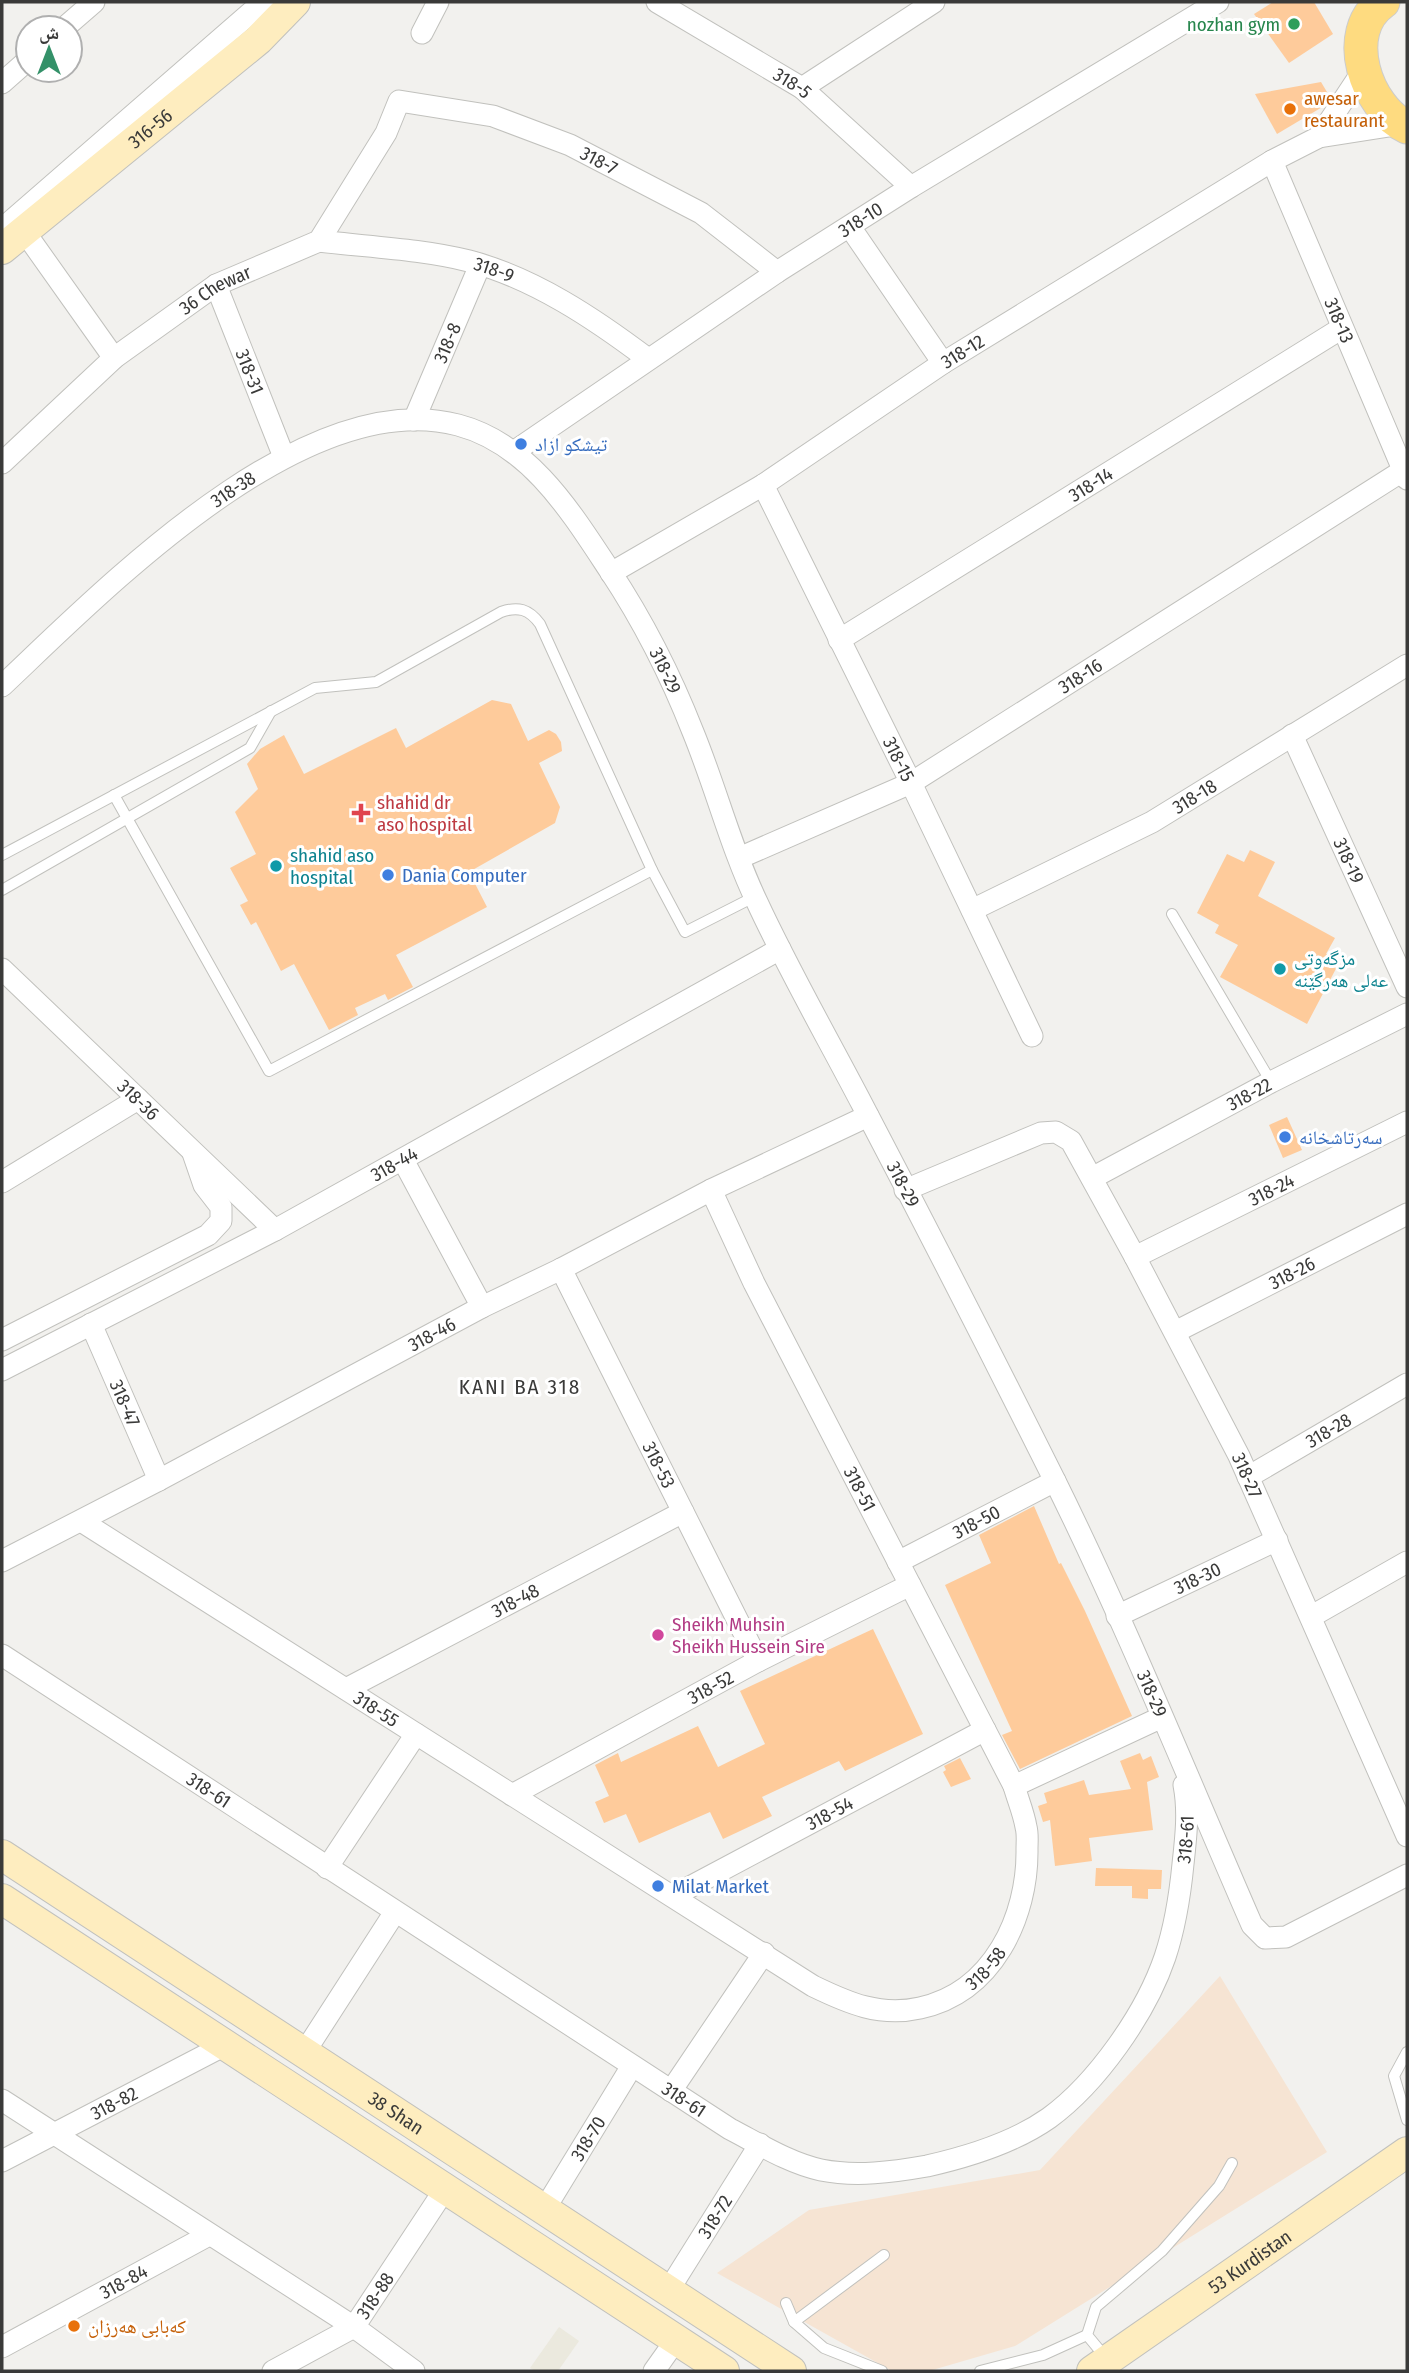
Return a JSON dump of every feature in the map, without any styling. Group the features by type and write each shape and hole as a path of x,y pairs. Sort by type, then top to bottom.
{"main road":[{"path":"1374,6 1363,35 1361,50 1364,69 1378,101 1405,126"}],"street":[{"path":"80,14 94,2"},
{"path":"114,358 9,236 263,2"},
{"name":"316-56","path":"9,236 258,40 295,2"},
{"path":"422,33 438,2"},
{"name":"318-5","path":"657,2 802,88 911,187"},
{"path":"802,88 934,2"},
{"name":"318-10","path":"515,451 776,272 1205,5"},
{"name":"318-12","path":"1319,137 1364,69"},
{"name":"318-7","path":"319,241 386,132 399,101 493,116 570,145 701,214 776,272"},
{"name":"318-12","path":"611,573 763,485 943,363 1272,161 1319,137 1405,126"},
{"name":"318-13","path":"1272,161 1406,472"},
{"path":"850,227 943,363"},
{"name":"318-9","path":"319,241 434,255 506,274 582,313 648,359"},
{"name":"36 Chewar","path":"2,463 114,358 216,285 319,241"},
{"name":"318-8","path":"414,419 480,265"},
{"name":"318-31","path":"216,285 284,457"},
{"name":"318-14","path":"839,640 1342,328"},
{"name":"318-38","path":"2,685 123,572 191,519 284,457 341,432 389,420 414,419 456,424 487,435 515,451"},
{"name":"318-29","path":"515,451 527,460 561,501 611,573 655,647 687,718 754,897 1055,1481 1173,1741 1252,1926 1265,1938 1286,1937 1407,1875"},
{"name":"318-16","path":"739,858 911,783 1406,472"},
{"name":"318-15","path":"763,485 911,783 1032,1037"},
{"name":"318-18","path":"972,910 1152,822 1407,665"},
{"name":"318-19","path":"1293,735 1407,987"},
{"name":"318-44","path":"2,1370 275,1230 780,949"},
{"name":"318-36","path":"2,969 275,1230"},
{"name":"318-22","path":"1092,1178 1271,1082 1407,1014"},
{"path":"2,1181 138,1099"},
{"name":"318-46","path":"2,1562 482,1307 561,1269 711,1190 868,1116"},
{"name":"318-24","path":"1135,1256 1407,1122"},
{"name":"318-27","path":"905,1190 1041,1133 1056,1132 1071,1141 1135,1256 1248,1477 1312,1616 1407,1836"},
{"path":"2,1340 208,1235 221,1222 221,1207 204,1185 192,1151"},
{"path":"403,1160 482,1307"},
{"name":"318-51","path":"711,1190 754,1283 1014,1786"},
{"name":"318-26","path":"1175,1332 1407,1214"},
{"name":"318-53","path":"561,1269 758,1661"},
{"name":"318-47","path":"91,1324 159,1480"},
{"name":"318-28","path":"1248,1477 1407,1384"},
{"name":"318-50","path":"898,1562 1055,1481"},
{"name":"318-48","path":"346,1689 682,1512"},
{"name":"318-55","path":"81,1521 673,1896"},
{"name":"318-30","path":"1117,1616 1277,1540"},
{"path":"1312,1616 1407,1562"},
{"name":"318-52","path":"512,1795 758,1661 910,1585"},
{"name":"318-61","path":"2,1656 730,2129 794,2161 821,2170 848,2172 906,2170 952,2161 1025,2133 1065,2105 1084,2087 1116,2047 1157,1979 1172,1934 1181,1883 1187,1804 1173,1741"},
{"path":"1014,1786 1162,1717"},
{"name":"318-54","path":"673,1896 985,1730"},
{"path":"327,1868 416,1734"},
{"name":"318-58","path":"673,1896 813,1986 846,2003 870,2009 921,2008 953,1996 990,1963 1011,1933 1019,1912 1028,1870 1027,1829 1014,1786"},
{"name":"38 Shan","path":"2,1855 792,2371"},
{"name":"38 Shan","path":"2,1899 724,2371"},
{"path":"304,2053 395,1912"},
{"path":"671,2091 764,1953"},
{"name":"318-82","path":"2,2161 225,2045"},
{"name":"318-70","path":"544,2210 632,2066"},
{"path":"2,2100 354,2327 414,2371"},
{"name":"318-72","path":"668,2291 760,2144"},
{"name":"53 Kurdistan","path":"1100,2365 1407,2152"},
{"name":"318-88","path":"273,2371 354,2327 445,2189"},
{"name":"318-84","path":"2,2347 209,2235"},
{"path":"654,2371 676,2340"}],"lane":[{"path":"2,855 315,688 376,682 501,612 516,608 534,617 540,624 652,870 685,932 754,897"},
{"path":"2,890 250,748 271,711"},
{"path":"114,795 270,1071 652,870"},
{"path":"1172,914 1271,1082"},
{"path":"1407,2052 1394,2076 1407,2120"},
{"path":"1100,2365 1087,2335 1097,2307 1161,2251 1219,2186 1232,2163"},
{"path":"794,2322 884,2255"},
{"path":"786,2303 794,2322 824,2348 882,2371"},
{"path":"980,2371 1043,2355 1087,2335"}],"shaded area":[{"path":"1220,1976 1327,2152 1015,2346 929,2371 892,2371 717,2273 809,2210 1040,2170"},
{"path":"559,2327 579,2341 558,2371 535,2371 530,2368"}],"building":[{"name":"nozhan gym","path":"1273,2 1314,2 1333,34 1289,63 1254,14"},
{"name":"awesar restaurant","path":"1321,82 1330,97 1324,106 1277,134 1255,94"},
{"name":"shahid aso hospital","path":"492,700 511,704 528,741 549,730 556,734 561,742 562,751 539,763 560,807 555,823 469,872 487,907 396,955 413,987 388,1000 385,994 355,1008 358,1015 329,1030 294,964 281,971 256,922 251,925 240,905 248,901 230,868 256,854 235,812 258,789 247,764 260,749 284,735 304,774 396,728 406,748"},
{"name":"مزگەوتی عەلی هەرگێنە","path":"1250,850 1275,862 1258,896 1335,938 1326,954 1340,961 1307,1024 1220,977 1238,945 1215,933 1219,925 1197,913 1227,854 1244,862"},
{"name":"سەرتاشخانە","path":"1287,1117 1302,1150 1283,1158 1269,1125"},
{"path":"1034,1506 1132,1716 1020,1769 1002,1735 1012,1731 945,1585 991,1563 979,1535"},
{"path":"873,1629 923,1734 845,1771 839,1761 762,1797 772,1816 723,1839 710,1812 639,1843 626,1814 604,1823 595,1802 609,1796 595,1765 618,1753 621,1762 698,1726 718,1767 765,1744 740,1691"},
{"path":"1140,1753 1143,1760 1151,1756 1159,1777 1147,1782 1153,1830 1089,1838 1092,1861 1055,1866 1050,1820 1043,1822 1038,1806 1047,1803 1044,1793 1084,1780 1089,1795 1131,1789 1120,1761"},
{"path":"960,1758 971,1779 951,1787 943,1772 946,1770 944,1766"},
{"path":"1096,1868 1162,1870 1161,1889 1148,1889 1148,1899 1132,1898 1132,1886 1095,1886"}],"place":[{"name":"nozhan gym","path":"1294,24"},
{"name":"awesar restaurant","path":"1290,109"},
{"name":"تيشكو ازاد","path":"521,444"},
{"name":"shahid dr aso hospital","path":"361,813"},
{"name":"shahid aso hospital","path":"276,866"},
{"name":"Dania Computer","path":"388,875"},
{"name":"مزگەوتی عەلی هەرگێنە","path":"1280,969"},
{"name":"سەرتاشخانە","path":"1285,1137"},
{"name":"Sheikh Muhsin Sheikh Hussein Sire","path":"658,1635"},
{"name":"Milat Market","path":"658,1886"},
{"name":"کەبابی هەرزان","path":"74,2326"}],"district":[{"name":"KANI BA 318","path":"520,1387"}]}
